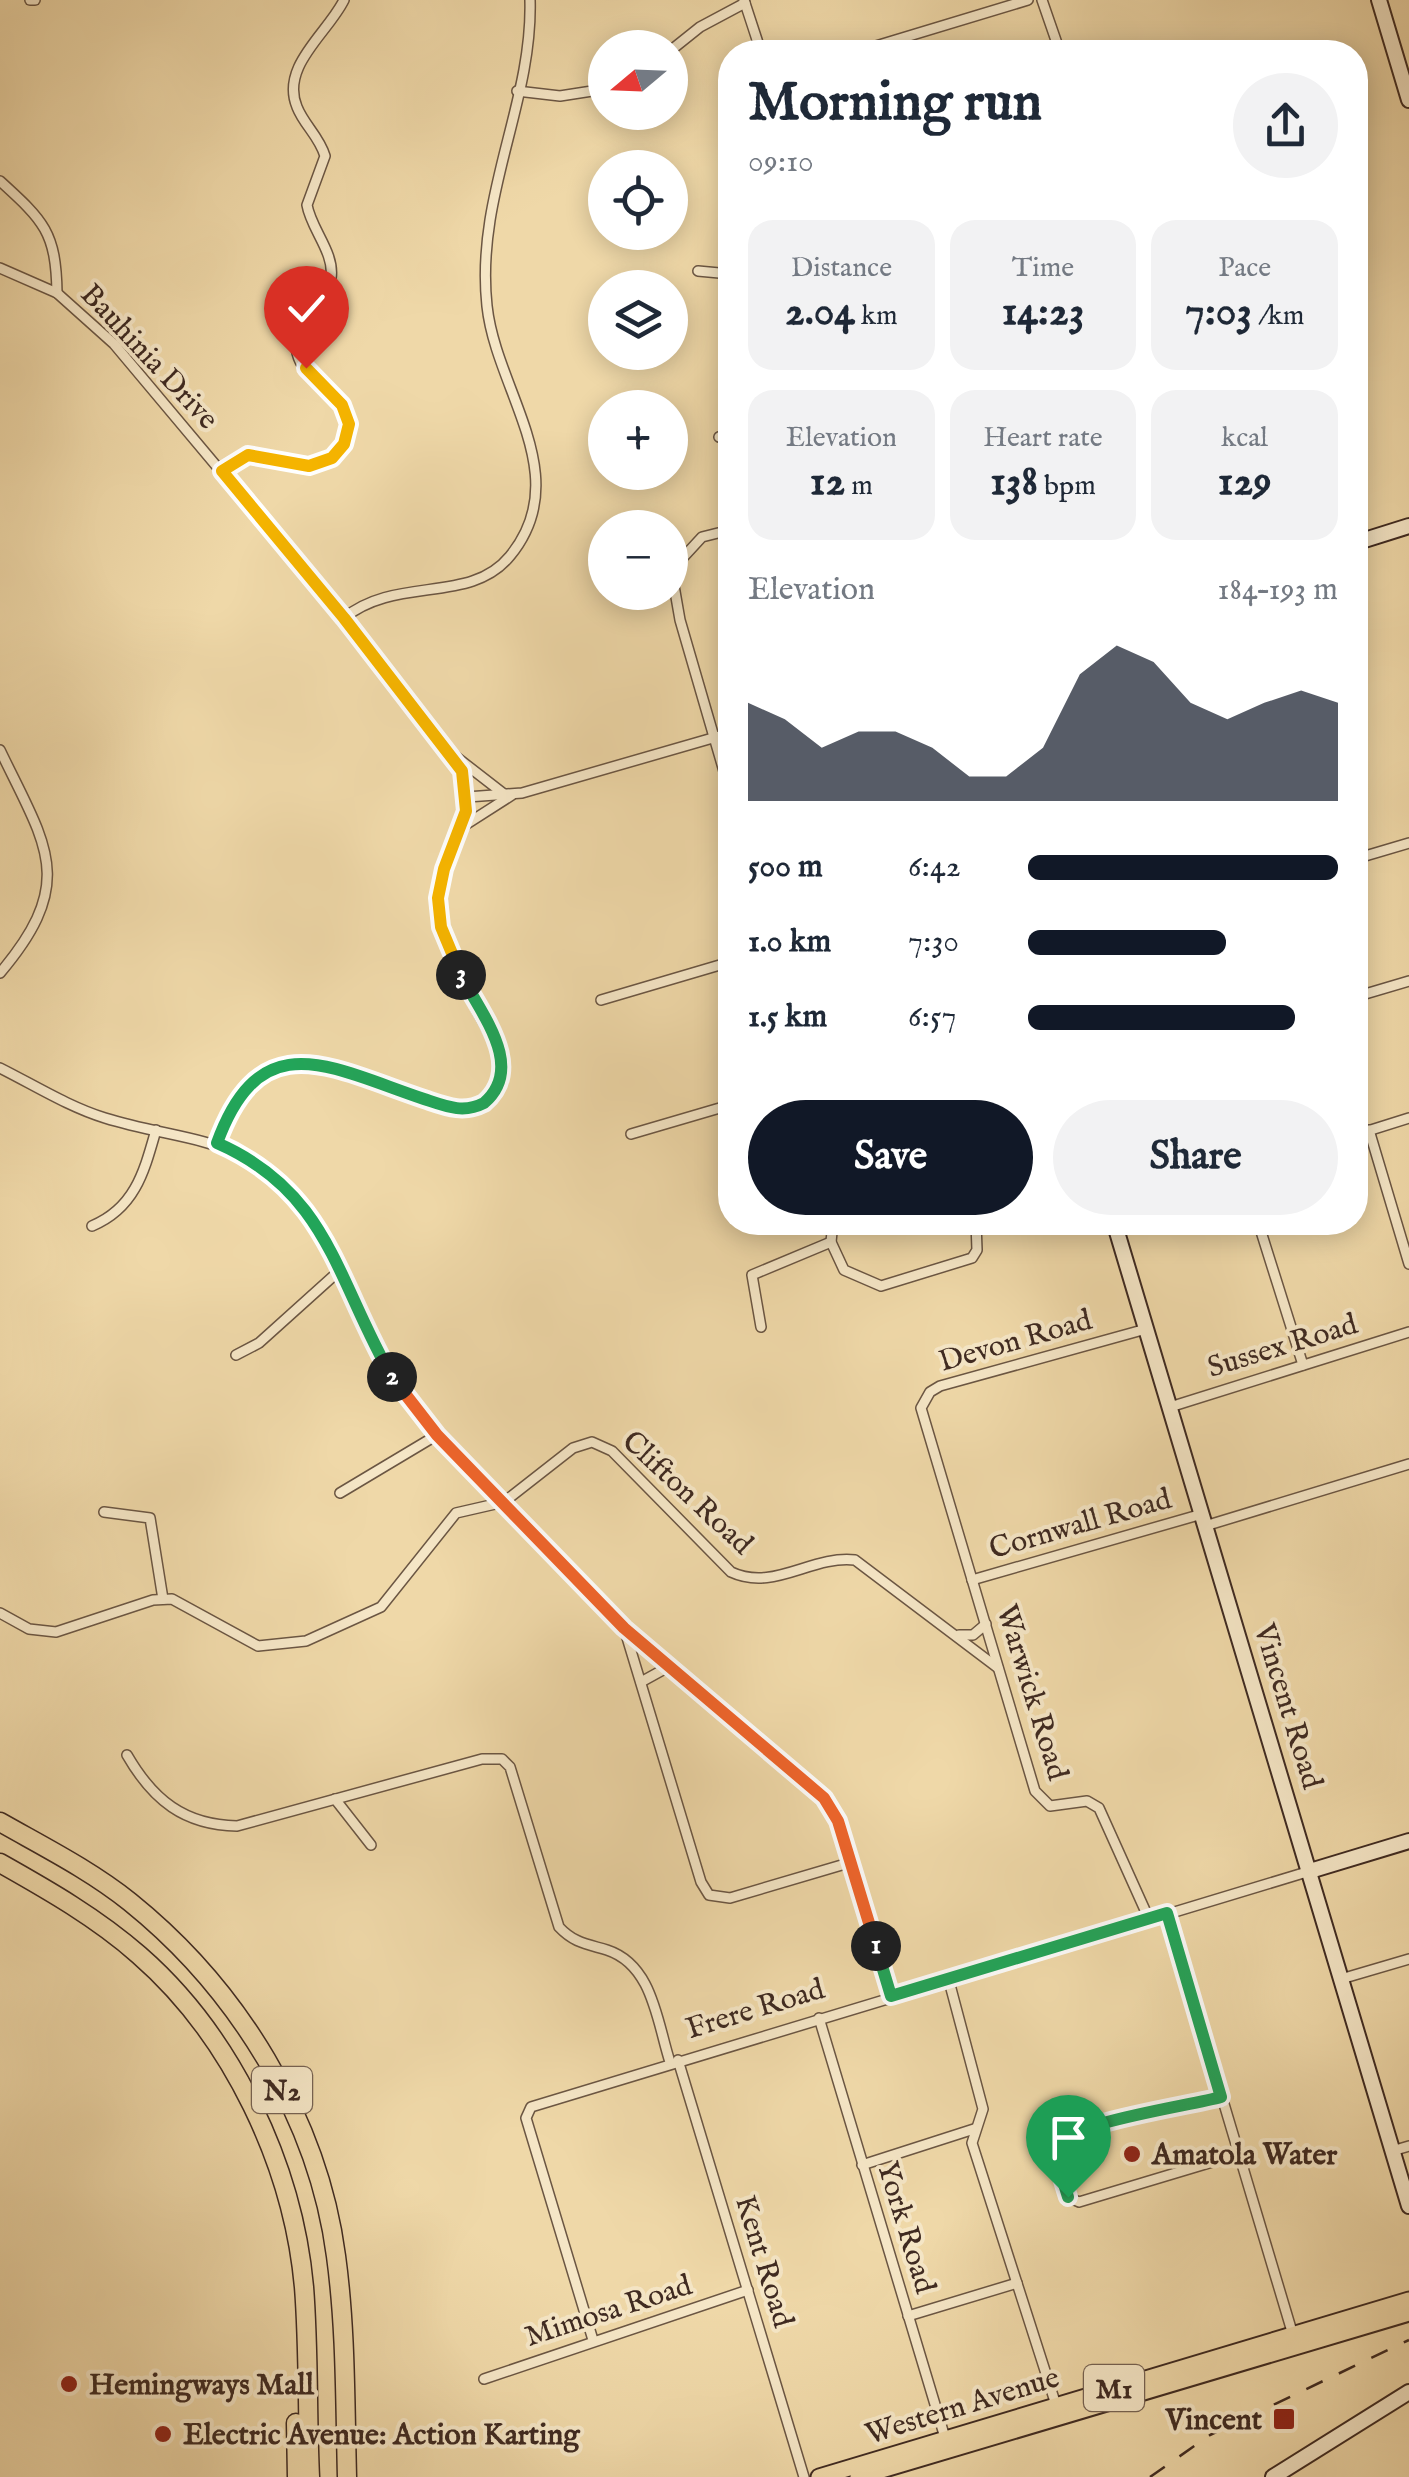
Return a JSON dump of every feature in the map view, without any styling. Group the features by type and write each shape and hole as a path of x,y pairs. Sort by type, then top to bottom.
{"highway":[{"name":"N2","path":"0,1822 98,1880 190,1956 238,2014 276,2076 306,2143 326,2203 336,2253 344,2324 347,2477"},
{"name":"N2","path":"0,1862 102,1925 166,1981 222,2054 248,2098 289,2201 304,2287 310,2477"},
{"path":"289,2201 296,2477"}],"main road":[{"name":"Western Avenue","path":"1058,2412 1409,2300"},
{"name":"Western Avenue","path":"820,2477 947,2445 1409,2312"},
{"name":"Western Avenue","path":"858,2477 947,2445"}],"street":[{"path":"222,471 242,456 254,454 299,466 317,465 338,453 349,435 342,405 300,362 296,349 302,322 329,285 332,270 307,205 325,156 296,106 293,85 307,52 344,0"},
{"path":"344,618 380,595 485,577 512,555 534,512 538,471 490,328 484,249 517,91 530,0"},
{"path":"896,40 1028,0"},
{"path":"1042,0 1056,40"},
{"path":"1379,0 1409,100"},
{"path":"688,37 745,1 758,40"},
{"path":"517,91 560,96 588,92"},
{"path":"0,181 40,218 51,234 57,294"},
{"name":"Bauhinia Drive","path":"0,268 57,294 114,344 344,618 449,751 464,776 467,797"},
{"path":"698,271 718,273"},
{"path":"1368,539 1409,526"},
{"path":"718,533 702,537 678,562 673,580 718,752"},
{"path":"217,1143 236,1097 256,1076 282,1066 326,1068 452,1108 476,1107 494,1094 503,1079 503,1062 450,953 439,920 440,884 467,797 509,794 718,737"},
{"path":"0,750 38,828 49,870 41,915 0,972"},
{"path":"449,751 509,794"},
{"path":"460,828 509,794"},
{"path":"1368,855 1409,843"},
{"path":"601,1000 718,966"},
{"path":"1368,993 1409,981"},
{"path":"0,1068 99,1116 217,1143 265,1166 292,1191 339,1271 394,1380 437,1435 624,1628 833,1809 891,1996"},
{"path":"631,1134 718,1108"},
{"path":"1409,1118 1369,1130 1409,1264"},
{"path":"92,1226 113,1216 131,1198 156,1130"},
{"path":"832,1235 844,1270 880,1286 972,1258 977,1250 976,1235"},
{"name":"Vincent Road","path":"1118,1235 1409,2206"},
{"path":"1262,1235 1303,1365"},
{"path":"761,1327 752,1275 831,1242"},
{"path":"236,1355 259,1343 339,1271"},
{"name":"Devon Road","path":"924,1422 923,1400 940,1386 1146,1329"},
{"name":"Sussex Road","path":"1170,1406 1409,1332"},
{"name":"Warwick Road","path":"924,1422 1038,1798 1050,1806 1087,1801 1099,1808 1149,1919"},
{"path":"340,1493 437,1435"},
{"name":"Clifton Road","path":"504,1502 573,1448 584,1443 602,1444 731,1572 745,1578 770,1579 842,1559 854,1560 998,1668"},
{"name":"Cornwall Road","path":"972,1580 1409,1464"},
{"path":"0,1613 29,1629 56,1632 163,1598 192,1608 258,1646 272,1648 306,1641 380,1608 456,1513 504,1502"},
{"path":"104,1512 150,1518 163,1598"},
{"path":"956,1635 972,1635 986,1624"},
{"path":"624,1628 701,1882 709,1895 730,1898 852,1862"},
{"path":"641,1682 670,1666"},
{"path":"127,1755 160,1800 197,1822 250,1825 336,1800 371,1845"},
{"name":"Kent Road","path":"336,1800 482,1759 507,1762 559,1926 577,1942 610,1951 636,1968 646,1984 748,2290 804,2477"},
{"name":"Frere Road","path":"593,2340 526,2118 531,2108 674,2061 1409,1841"},
{"path":"1167,1913 1293,2336"},
{"path":"1341,1979 1409,1958"},
{"path":"949,1981 982,2108 972,2143 1058,2412"},
{"name":"York Road","path":"819,2018 947,2445"},
{"path":"1221,2097 1170,2112 1131,2115 1062,2136 1054,2144 1054,2157 1068,2197 1079,2202 1239,2154"},
{"path":"862,2165 974,2129"},
{"path":"1392,2151 1409,2146"},
{"path":"908,2316 1017,2283"},
{"name":"Mimosa Road","path":"484,2378 748,2290"},
{"path":"1273,2477 1409,2392"}],"railway":[{"path":"1150,2477 1210,2435 1409,2340"}],"place":[{"name":"Amatola Water","path":"1132,2154"},
{"name":"Hemingways Mall","path":"69,2384"},
{"name":"Vincent","path":"1284,2419"},
{"name":"Electric Avenue: Action Karting","path":"163,2434"}],"route":[{"path":"306,368 347,414 349,435 338,453 309,466 254,454 242,456 222,471 420,712 462,771 466,811 440,884 439,920 450,953 503,1062 503,1079 484,1103 464,1109 310,1064 282,1066 256,1076 236,1097 217,1143 265,1166 300,1201 388,1372 437,1435 624,1628 802,1777 833,1809 891,1996 1167,1913 1221,2097 1170,2112 1131,2115 1062,2136 1053,2148 1068,2197"}]}
